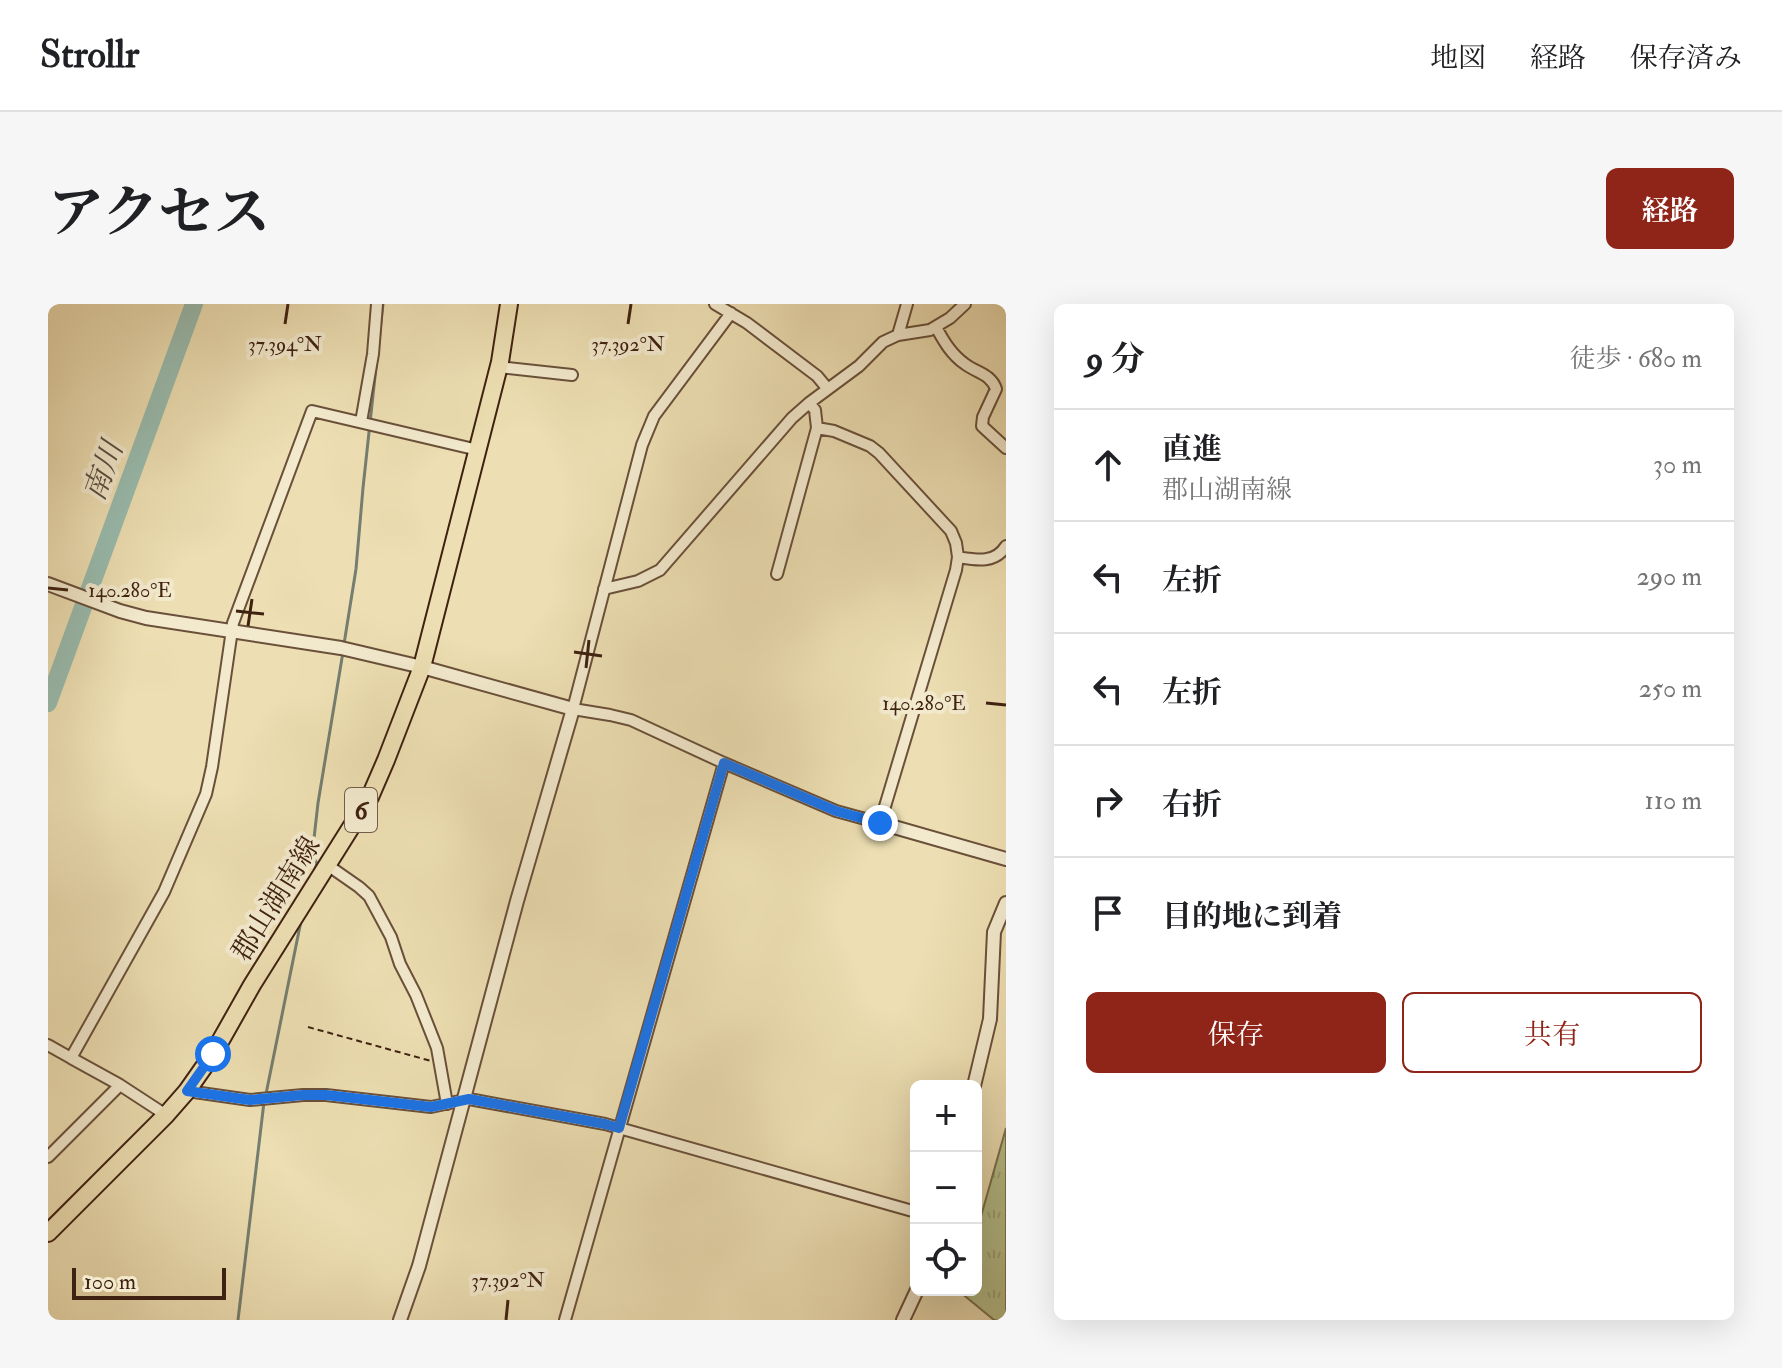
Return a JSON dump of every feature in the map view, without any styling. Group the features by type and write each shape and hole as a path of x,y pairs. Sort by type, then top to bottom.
{"main road":[{"name":"郡山湖南線","path":"48,1233 187,1091 213,1054 252,985 370,797 422,667 498,367 509,304"}],"street":[{"path":"361,422 373,354 377,304"},
{"path":"715,304 747,323 817,376 827,388"},
{"path":"898,335 907,304"},
{"path":"604,589 638,581 660,570 792,418 859,366 876,347 898,335 936,327 965,304"},
{"path":"400,1320 419,1266 517,901 573,709 642,445 651,423 731,313"},
{"path":"936,327 951,351 966,365 993,381 996,389 982,426 1006,448"},
{"path":"498,367 572,375"},
{"path":"777,574 817,428 815,410 809,403"},
{"path":"71,1058 164,892 206,794 233,623 312,411 478,450"},
{"path":"817,428 834,431 879,453 951,531 956,543 958,557 904,750 880,823"},
{"path":"958,557 987,560 1004,551 1006,546"},
{"path":"48,584 146,618 341,648 573,709 631,720 836,811 1006,859"},
{"path":"565,1320 724,763"},
{"path":"326,864 363,889 374,903 428,1022 437,1048 447,1104"},
{"path":"975,1080 990,1019 994,932 1006,903"},
{"path":"48,1045 166,1115"},
{"path":"48,1157 120,1085"},
{"path":"187,1091 250,1100 326,1095 423,1107 463,1099 619,1128 910,1210"},
{"path":"903,1320 914,1296"}],"path":[{"path":"308,1027 439,1063"}],"green space":[{"path":"1006,1128 1006,1320 994,1320 965,1296 982,1296 982,1213"}],"waterway":[{"name":"南川","path":"48,703 194,304"},
{"path":"378,350 383,304"},
{"path":"344,644 356,569 377,358"},
{"path":"314,872 317,863 312,856 318,803 343,652"},
{"path":"266,1094 301,921"},
{"path":"238,1320 264,1102"}],"route":[{"path":"213,1054 187,1091 250,1100 326,1095 431,1107 469,1099 619,1128 724,763 836,811 880,823"}]}
